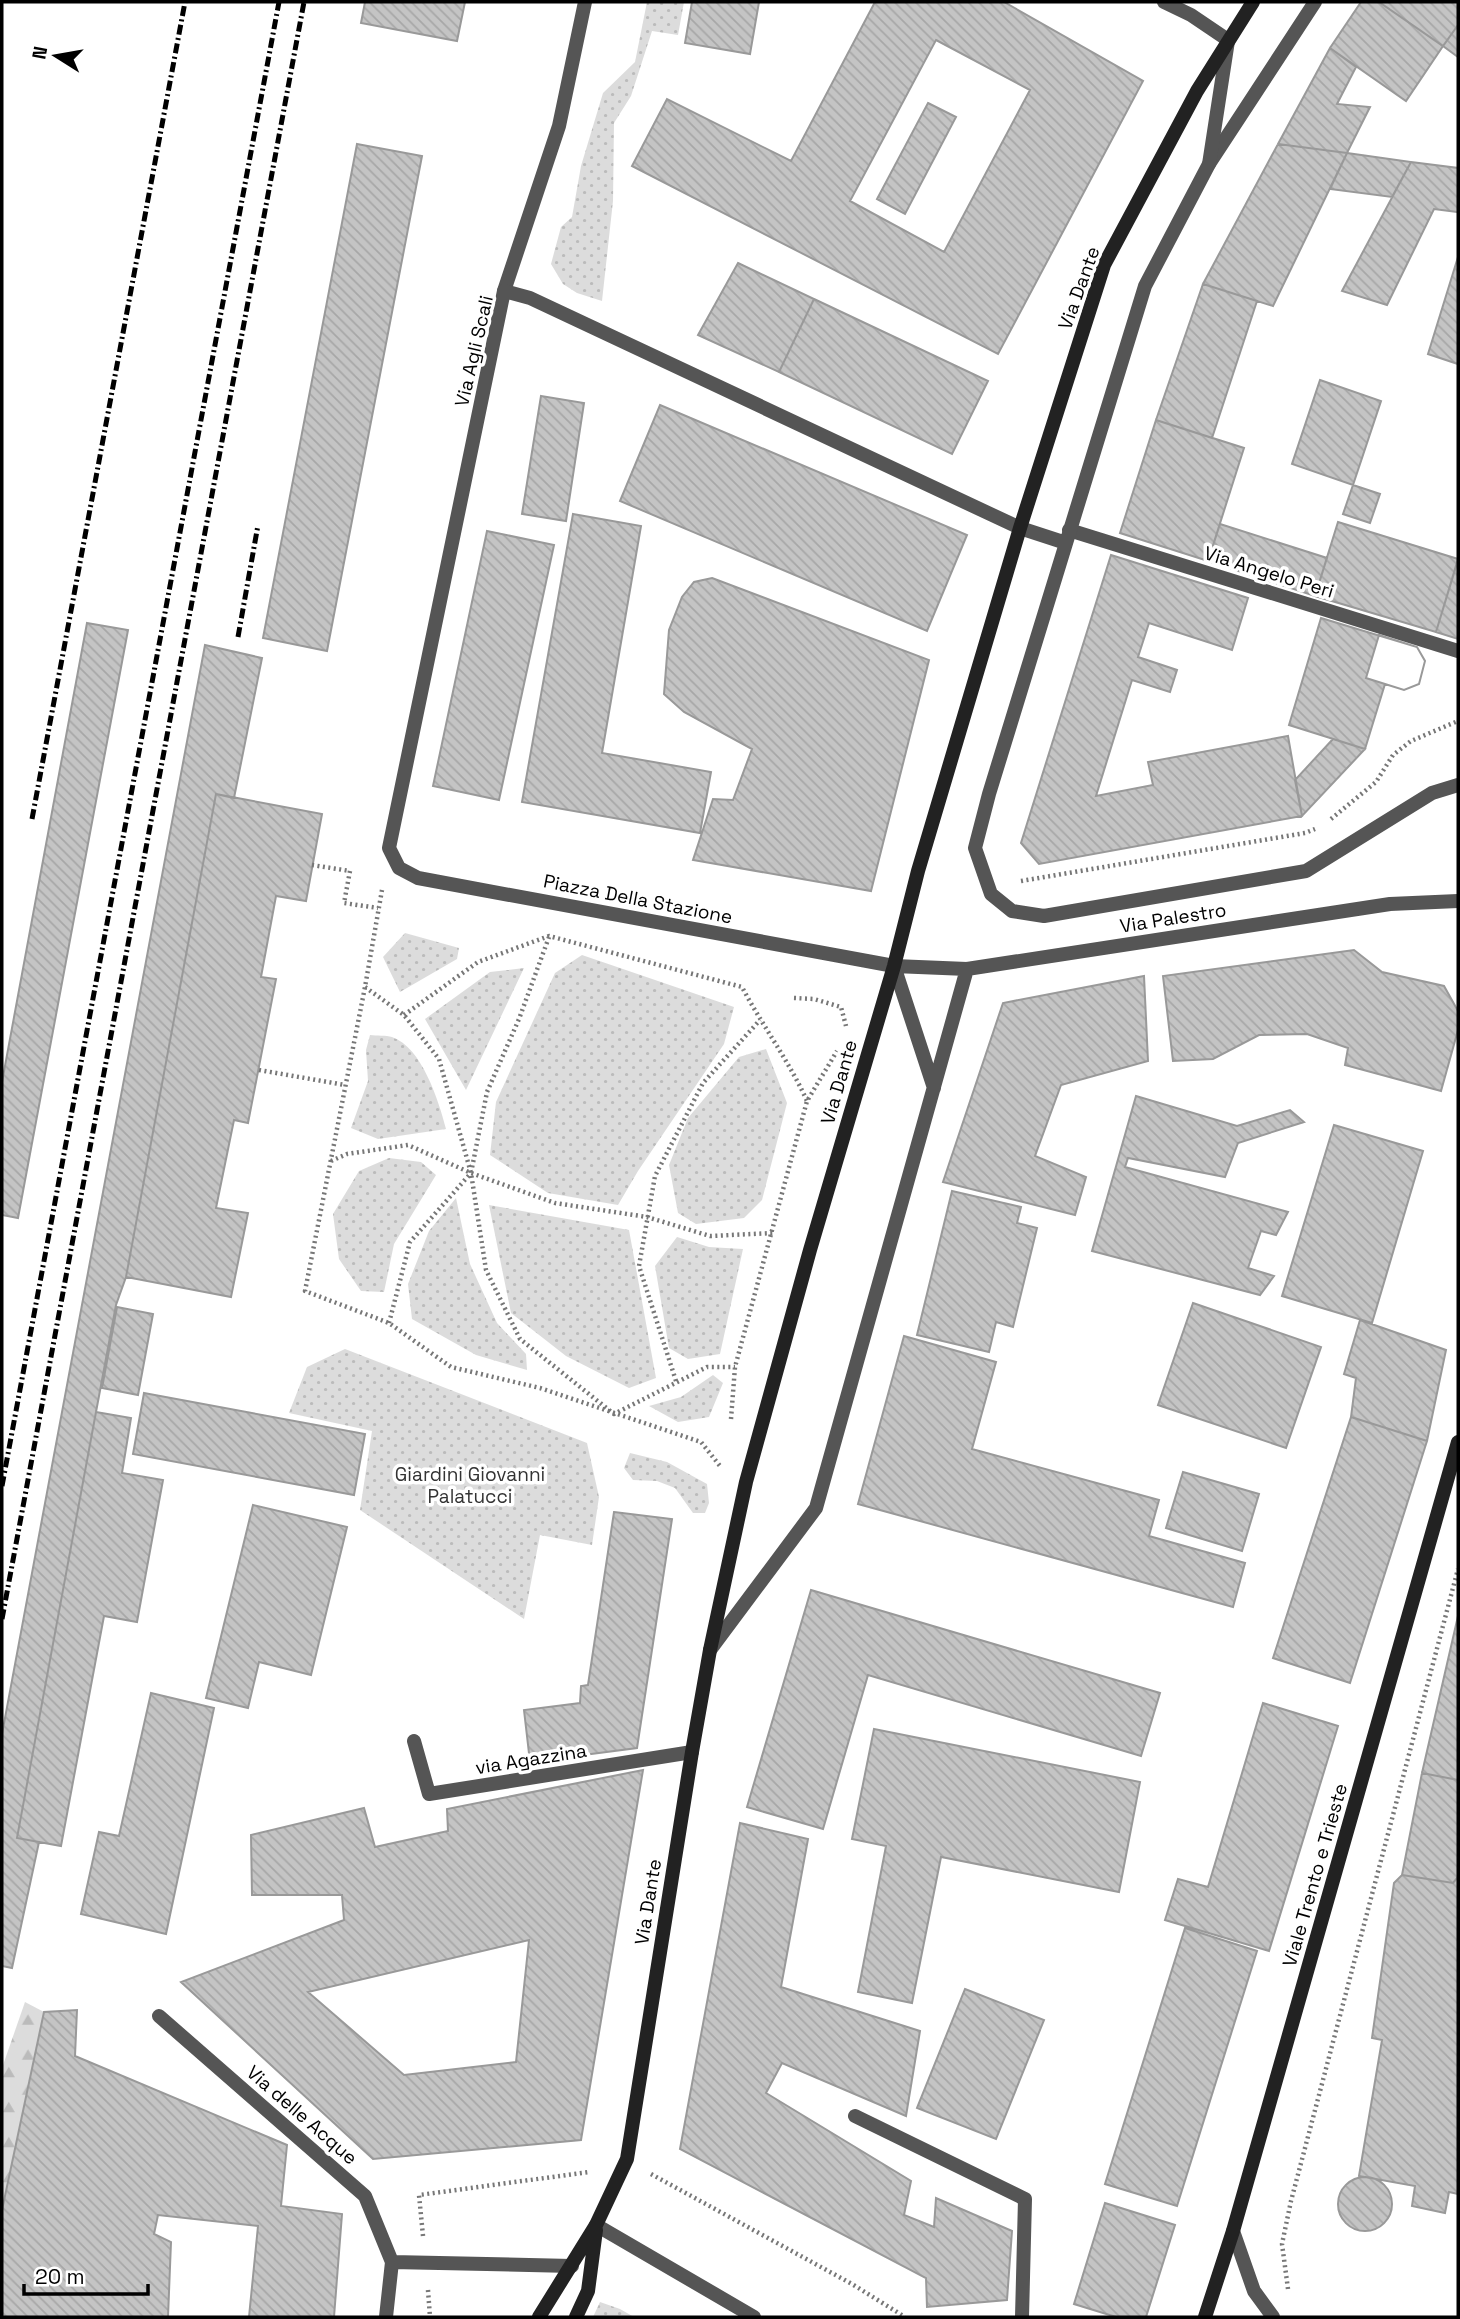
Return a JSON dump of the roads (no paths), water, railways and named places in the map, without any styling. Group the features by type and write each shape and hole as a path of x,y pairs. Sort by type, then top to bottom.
{"main road":[{"name":"Via Dante","path":"596,2225 627,2160 692,1752 710,1650 746,1482 894,966 918,871 1020,528 1104,265 1198,91 1253,2"},
{"name":"Viale Trento e Trieste","path":"1205,2317 1233,2231 1458,1442"},
{"path":"539,2317 596,2225"},
{"path":"576,2317 588,2291 596,2225"}],"street":[{"path":"504,291 559,125 585,2"},
{"path":"1164,2 1228,40"},
{"name":"Via Dante","path":"991,894 975,848 989,794 1145,286 1209,164 1315,2"},
{"name":"Via Dante","path":"1209,164 1228,40"},
{"name":"Via Agli Scali","path":"388,848 504,291 530,298 1020,528"},
{"path":"1020,528 1067,537"},
{"name":"Via Angelo Peri","path":"1067,537 1458,651"},
{"name":"Via Palestro","path":"991,894 1012,911 1044,916 1306,871 1432,793 1458,785"},
{"name":"Piazza Della Stazione","path":"388,848 399,868 418,878 894,966"},
{"name":"Via Palestro","path":"894,966 967,970 1390,904 1458,901"},
{"path":"894,966 934,1088"},
{"name":"Via Dante","path":"710,1650 816,1508 967,970"},
{"name":"via Agazzina","path":"414,1741 429,1794 692,1752"},
{"name":"Via delle Acque","path":"159,2016 365,2196 392,2262"},
{"path":"855,2116 1025,2199 1022,2317"},
{"path":"596,2225 754,2317"},
{"path":"1233,2231 1254,2291 1273,2317"},
{"path":"386,2317 392,2262 572,2266"}],"railway":[{"path":"32,819 185,2"},
{"path":"2,1486 279,2"},
{"path":"2,1619 304,2"},
{"path":"238,637 258,525"}],"park label":[{"name":"Giardini Giovanni Palatucci","path":"470,1485"}]}
